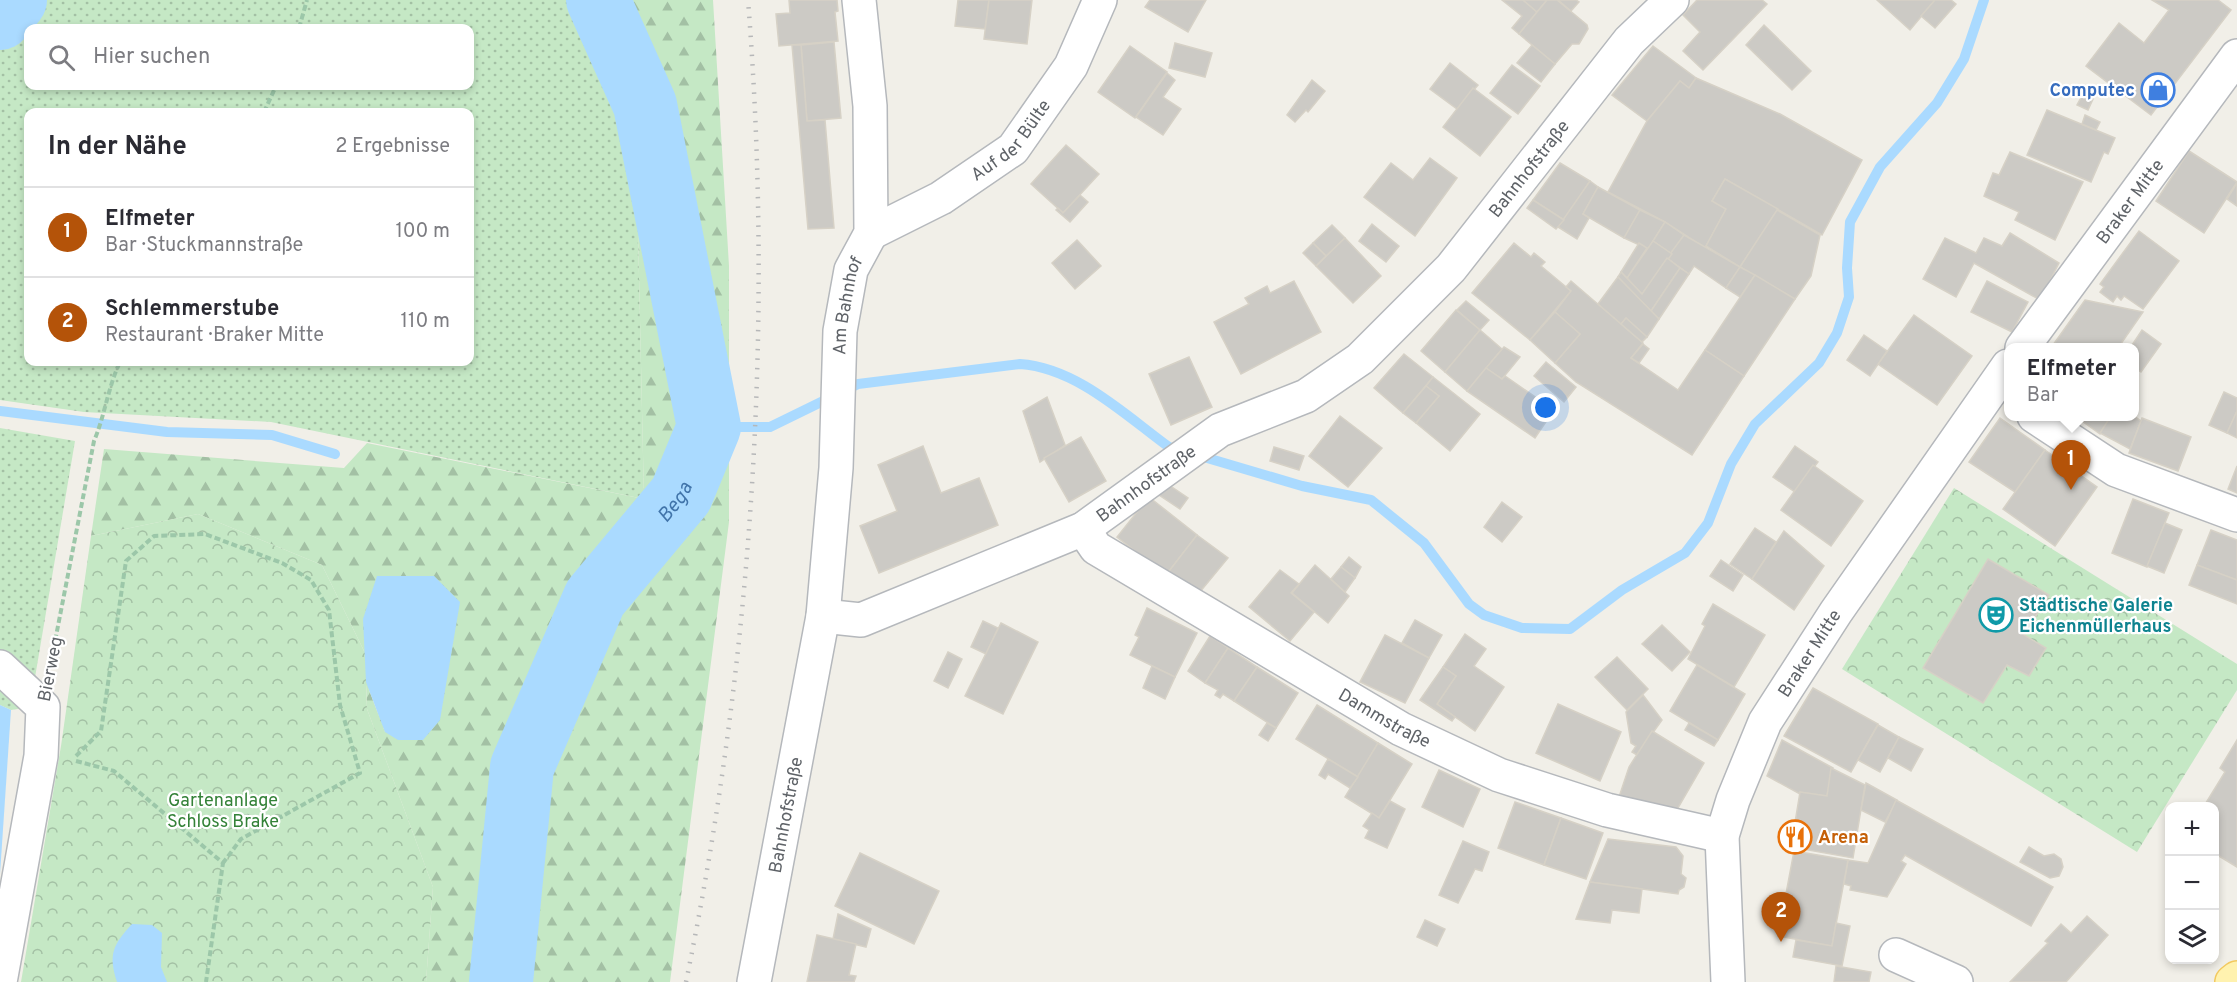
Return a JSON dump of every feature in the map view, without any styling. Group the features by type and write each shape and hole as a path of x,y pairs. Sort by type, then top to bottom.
{"main road":[{"path":"2232,982 2237,978"}],"street":[{"name":"Am Bahnhof","path":"823,616 836,468 840,331 851,270 871,233 870,106 859,0"},
{"name":"Auf der Bülte","path":"871,233 941,198 1013,149 1071,66 1100,0"},
{"name":"Bahnhofstraße","path":"754,982 823,616 861,620 1083,529 1220,430 1306,396 1360,359 1450,268 1629,41 1672,0"},
{"name":"Braker Mitte","path":"2026,343 2237,56"},
{"name":"Braker Mitte","path":"1728,982 1722,836 1733,800 1765,722 1836,612 2002,385"},
{"path":"2040,421 2116,470 2237,515"},
{"name":"Dammstraße","path":"1083,529 1096,548 1401,729 1499,775 1606,810 1722,836"},
{"path":"0,667 43,707"},
{"name":"Bierweg","path":"0,982 40,756 43,707"},
{"path":"1896,955 1956,982"}],"path":[{"path":"300,24 307,0"},
{"path":"266,108 274,90"},
{"name":"Bierweg","path":"43,707 94,441 104,418 111,381 118,366"},
{"path":"206,982 224,863 241,840 360,773 340,705 329,610 311,580 282,563 206,534 154,536 126,561 101,731 72,760 114,771 224,863"}],"green space":[{"path":"34,0 583,0 635,96 644,499 271,422 84,412 0,400 0,42"},
{"path":"583,0 713,0 729,266 729,522 670,982 426,982 433,887 367,709 366,682 385,732 365,653 322,565 198,514 91,536 104,449 344,468 367,443 644,499 635,96"},
{"path":"0,428 75,441 30,707 11,710 0,705"},
{"path":"1954,488 2237,664 2237,690 2168,802 2165,802 2165,807 2137,852 1842,669"},
{"name":"Gartenanlage Schloss Brake","path":"198,514 322,565 364,651 363,619 377,576 434,576 460,602 440,720 423,740 405,738 386,731 366,685 367,709 433,887 426,982 21,982 61,746 91,536"}],"water":[{"path":"377,576 434,576 460,602 440,720 423,740 398,740 385,732 366,682 363,619"},
{"path":"0,705 11,710 0,874"},
{"path":"132,924 152,925 162,933 161,967 167,982 117,982 113,964 114,950 120,938"}],"building":[{"path":"789,0 837,0 838,11 835,12 838,41 779,46 776,14 790,13"},
{"path":"958,0 989,0 985,29 955,26"},
{"path":"989,0 1032,0 1027,44 984,39"},
{"path":"1150,0 1206,0 1188,32 1145,7"},
{"path":"1502,0 1523,0 1537,12 1519,34 1512,28 1522,16"},
{"path":"1523,0 1547,0 1537,12"},
{"path":"1547,0 1557,0 1587,25 1588,29 1579,44 1572,44 1555,64 1519,34"},
{"path":"1558,0 1576,0 1579,2 1571,11"},
{"path":"1697,0 1762,0 1767,4 1703,70 1683,51 1700,32 1683,15"},
{"path":"1877,0 1935,0 1910,30"},
{"path":"1935,0 1951,0 1956,4 1935,28 1921,16"},
{"path":"2152,0 2218,0 2231,10 2151,115 2086,66 2119,23 2144,43 2169,10"},
{"path":"1764,25 1811,71 1792,90 1746,45"},
{"path":"834,42 841,118 807,121 801,45"},
{"path":"1175,43 1212,53 1205,77 1169,68"},
{"path":"792,45 801,45 807,121 825,120 834,228 808,229"},
{"path":"1532,45 1555,64 1541,82 1517,63"},
{"path":"1130,46 1167,72 1135,118 1098,92"},
{"path":"1653,46 1696,78 1689,88 1680,81 1647,121 1612,95"},
{"path":"1450,63 1478,85 1457,109 1430,89"},
{"path":"1512,65 1540,86 1518,114 1490,93"},
{"path":"1167,73 1175,80 1163,97 1181,109 1163,135 1136,117"},
{"path":"1696,78 1780,114 1862,160 1822,235 1725,179 1712,201 1726,209 1705,248 1665,222 1608,192 1647,121 1680,81 1689,88"},
{"path":"1312,80 1325,91 1308,112 1306,110 1295,122 1287,115"},
{"path":"1473,88 1511,117 1480,156 1443,127"},
{"path":"2083,94 2093,99 2088,110 2077,105"},
{"path":"2047,110 2115,138 2108,154 2104,152 2091,182 2027,155"},
{"path":"2085,115 2100,122 2096,130 2082,124"},
{"path":"1066,145 1099,174 1063,213 1031,184"},
{"path":"2189,151 2237,182 2204,233 2156,201"},
{"path":"2010,152 2083,182 2055,240 2015,220 2019,212 1984,196 1993,173 1999,175"},
{"path":"1430,158 1457,178 1415,236 1364,197 1391,163 1413,180"},
{"path":"1560,163 1590,181 1564,220 1533,200"},
{"path":"1725,179 1778,209 1740,267 1706,246 1726,209 1712,201"},
{"path":"1590,181 1598,187 1583,214 1589,218 1577,239 1558,227"},
{"path":"2237,183 2237,206 2227,199"},
{"path":"1598,187 1640,210 1624,238 1583,214"},
{"path":"1080,195 1088,202 1070,222 1056,210 1058,208 1063,213"},
{"path":"1533,200 1564,220 1556,229 1527,208"},
{"path":"1640,210 1665,222 1648,249 1624,238"},
{"path":"1777,210 1820,235 1811,276 1795,299 1740,267"},
{"path":"1665,222 1684,235 1672,254 1653,241"},
{"path":"1372,224 1399,246 1386,262 1359,241"},
{"path":"1332,225 1345,238 1326,256 1313,243"},
{"path":"2139,231 2179,261 2143,309 2124,296 2121,300 2117,296 2113,302 2100,292 2104,287 2100,284"},
{"path":"2010,233 2059,263 2040,300 1974,263 1956,297 1923,279 1945,238 1976,253 1984,238 2002,246"},
{"path":"1684,235 1740,267 1726,288 1694,266 1689,274 1667,258"},
{"path":"1345,238 1381,276 1353,303 1316,266"},
{"path":"1077,240 1101,266 1075,289 1052,263"},
{"path":"1653,241 1672,254 1642,294 1627,278"},
{"path":"1313,243 1326,256 1316,266 1303,253"},
{"path":"1514,243 1531,257 1534,253 1545,262 1541,266 1571,291 1530,340 1472,293"},
{"path":"1639,243 1647,248 1627,278 1621,272"},
{"path":"1667,258 1680,268 1651,311 1618,277 1621,272 1642,294"},
{"path":"1740,267 1755,275 1740,297 1726,288"},
{"path":"1680,268 1689,274 1659,319 1651,311"},
{"path":"1755,275 1795,299 1744,376 1705,350"},
{"path":"1618,277 1659,319 1647,337 1626,318 1621,324 1598,304"},
{"path":"1294,281 1321,332 1241,374 1214,322 1249,304 1245,298 1267,286 1270,293"},
{"path":"1571,281 1643,343 1631,358 1678,390 1705,350 1744,376 1692,455 1576,382 1555,363 1580,334 1555,312 1571,291 1566,287"},
{"path":"1987,281 2028,302 2012,332 1971,312"},
{"path":"2085,300 2143,312 2121,343 2054,343"},
{"path":"1466,301 1489,320 1480,330 1457,310"},
{"path":"1456,310 1480,330 1445,372 1421,351"},
{"path":"1555,312 1580,334 1555,363 1530,340"},
{"path":"1914,315 1972,356 1937,405 1878,364"},
{"path":"1626,318 1647,337 1642,342 1621,324"},
{"path":"1480,330 1502,349 1467,391 1445,372"},
{"path":"2142,330 2161,344 2141,372 2139,371 2139,343 2133,343"},
{"path":"1864,335 1887,351 1870,376 1847,360"},
{"path":"1643,344 1649,349 1639,363 1631,358"},
{"path":"1504,347 1520,357 1502,379 1486,368"},
{"path":"1404,354 1433,377 1403,413 1374,388"},
{"path":"1189,357 1212,407 1171,425 1149,374"},
{"path":"1546,362 1576,387 1564,402 1534,376"},
{"path":"1486,368 1502,379 1505,376 1554,410 1535,438 1467,391"},
{"path":"1433,377 1480,414 1450,451 1416,423 1439,396 1426,386"},
{"path":"1426,386 1439,396 1416,423 1403,413"},
{"path":"2224,392 2237,398 2237,411 2227,433 2209,425"},
{"path":"1047,397 1065,445 1040,462 1023,411"},
{"path":"2237,411 2237,438 2227,433"},
{"path":"1340,416 1382,448 1348,487 1309,456"},
{"path":"2000,418 2045,450 2015,492 1969,462"},
{"path":"2142,418 2191,437 2178,471 2129,453"},
{"path":"2068,421 2082,421 2078,426"},
{"path":"2082,421 2108,421 2100,434"},
{"path":"2108,421 2141,421 2130,449 2100,433"},
{"path":"1081,437 1106,481 1069,502 1044,458"},
{"path":"923,446 941,493 979,478 998,525 879,573 860,526 897,511 878,465"},
{"path":"1795,446 1818,462 1795,492 1773,477"},
{"path":"1274,447 1304,456 1299,470 1270,461"},
{"path":"2045,450 2097,487 2055,546 2003,509"},
{"path":"1813,465 1863,501 1831,546 1781,510"},
{"path":"2237,466 2237,493 2228,489"},
{"path":"1169,485 1188,498 1180,509 1156,493"},
{"path":"1149,497 1197,535 1166,575 1117,537"},
{"path":"2133,499 2169,513 2147,567 2112,553"},
{"path":"1502,502 1522,517 1502,542 1484,527"},
{"path":"2165,523 2182,530 2164,573 2147,566"},
{"path":"1755,528 1776,542 1752,579 1730,564"},
{"path":"2211,530 2237,540 2237,580 2197,565"},
{"path":"1784,531 1824,566 1794,610 1752,579"},
{"path":"1197,535 1228,558 1199,593 1166,575"},
{"path":"1349,557 1361,567 1355,578 1341,567"},
{"name":"Städtische Galerie Eichenmüllerhaus","path":"1988,559 2049,595 2024,635 2046,648 2029,676 2007,665 1983,703 1923,668"},
{"path":"1721,560 1743,575 1733,591 1710,576"},
{"path":"1315,565 1349,596 1328,623 1292,593"},
{"path":"2197,565 2237,580 2237,604 2189,585"},
{"path":"1341,567 1355,578 1345,592 1331,579"},
{"path":"1280,570 1299,584 1291,593 1314,612 1290,641 1249,607"},
{"path":"1713,604 1765,635 1734,687 1688,659 1705,626 1702,624"},
{"path":"1147,608 1197,633 1175,677 1130,655 1139,637 1135,635"},
{"path":"1415,620 1442,635 1429,658 1402,643"},
{"path":"983,621 998,628 986,654 971,647"},
{"path":"1001,623 1038,642 1003,714 965,696"},
{"path":"1662,625 1690,652 1672,671 1642,644"},
{"path":"1465,634 1486,649 1474,666 1504,687 1475,731 1437,704 1456,676 1443,667"},
{"path":"1385,635 1429,658 1405,703 1360,682"},
{"path":"1210,636 1228,648 1205,683 1188,671"},
{"path":"1228,648 1257,667 1234,701 1223,694 1220,698 1215,695 1218,690 1205,683"},
{"path":"948,652 962,659 948,688 934,681"},
{"path":"1617,657 1648,689 1627,710 1595,677"},
{"path":"1697,665 1745,694 1718,740 1670,711"},
{"path":"1152,666 1175,677 1165,699 1143,688"},
{"path":"1257,667 1298,693 1276,728 1234,701"},
{"path":"1443,667 1456,676 1437,704 1455,717 1452,721 1420,700"},
{"path":"1813,688 1878,724 1851,772 1784,736"},
{"path":"1643,695 1662,720 1637,755 1632,752 1636,746 1631,743 1626,712"},
{"path":"1558,704 1621,732 1600,781 1536,753"},
{"path":"1317,705 1378,743 1358,777 1296,739"},
{"path":"1267,723 1276,728 1268,741 1259,735"},
{"path":"1689,723 1718,740 1714,746 1685,730"},
{"path":"1878,725 1899,737 1880,772 1858,760"},
{"path":"1652,731 1704,763 1678,808 1665,813 1619,797 1629,767"},
{"path":"1899,737 1923,749 1911,771 1888,758"},
{"path":"1782,740 1833,768 1827,796 1800,792 1800,794 1767,776"},
{"path":"2237,740 2237,867 2219,856 2219,802 2206,802 2225,772 2220,768"},
{"path":"1378,743 1412,764 1379,818 1345,797"},
{"path":"1328,759 1358,777 1350,788 1328,774 1325,779 1319,775"},
{"path":"1831,768 1865,785 1853,858 1791,847 1800,792 1827,796"},
{"path":"1439,770 1480,789 1463,827 1422,807"},
{"path":"1866,783 1897,800 1885,822 1861,810"},
{"path":"1896,800 2053,887 2031,926 1905,855 1901,861 1906,864 1887,897 1850,890 1851,886 1844,884 1848,860 1868,863"},
{"path":"1390,801 1405,809 1387,848 1365,838 1369,830 1363,826 1372,813 1379,818"},
{"path":"1515,802 1561,818 1544,865 1498,848"},
{"path":"1561,818 1603,833 1586,879 1544,865"},
{"path":"1608,839 1676,847 1683,856 1681,874 1686,878 1684,887 1679,890 1678,894 1590,882"},
{"path":"1463,841 1489,852 1482,871 1475,869 1458,903 1439,895"},
{"path":"2029,847 2044,856 2054,854 2061,859 2063,867 2059,876 2050,878 2020,862"},
{"path":"1794,851 1848,860 1832,946 1778,936"},
{"path":"860,853 939,891 914,944 835,906"},
{"path":"1590,882 1642,889 1639,913 1612,910 1610,923 1576,919"},
{"path":"838,914 871,929 866,947 833,939"},
{"path":"2087,916 2108,935 2066,982 2010,982 2048,943 2045,941 2061,924 2071,933"},
{"path":"1425,920 1445,929 1437,946 1417,937"},
{"path":"1836,923 1850,926 1842,966 1793,957 1796,940 1832,946"},
{"path":"817,935 856,944 849,975 856,976 854,982 807,982"},
{"path":"1836,966 1871,972 1869,982 1834,982"}],"waterway":[{"name":"Bega","path":"0,18 15,0"},
{"name":"Bega","path":"501,982 522,767 595,598 681,495 709,427 645,105 598,0"},
{"path":"1197,455 1302,486 1371,500 1424,543 1469,604 1484,615 1522,628 1570,629 1622,590 1685,553 1708,523 1731,464 1755,424 1819,363 1837,333 1849,297 1847,268 1850,222 1880,167 1937,103 1964,59 1984,0"},
{"path":"709,427 770,427 858,384 1020,364 1041,367 1081,384 1118,408 1169,447 1182,451"},
{"path":"0,411 167,432 272,435 335,454"}],"railway":[{"path":"686,982 709,861 727,738 741,616 751,493 757,370 759,246 756,123 748,0"}],"place":[{"name":"Computec","path":"2158,90"},
{"name":"Elfmeter","path":"2071,490"},
{"name":"Städtische Galerie Eichenmüllerhaus","path":"1996,615"},
{"name":"Arena","path":"1795,837"},
{"name":"Schlemmerstube","path":"1781,942"}]}
